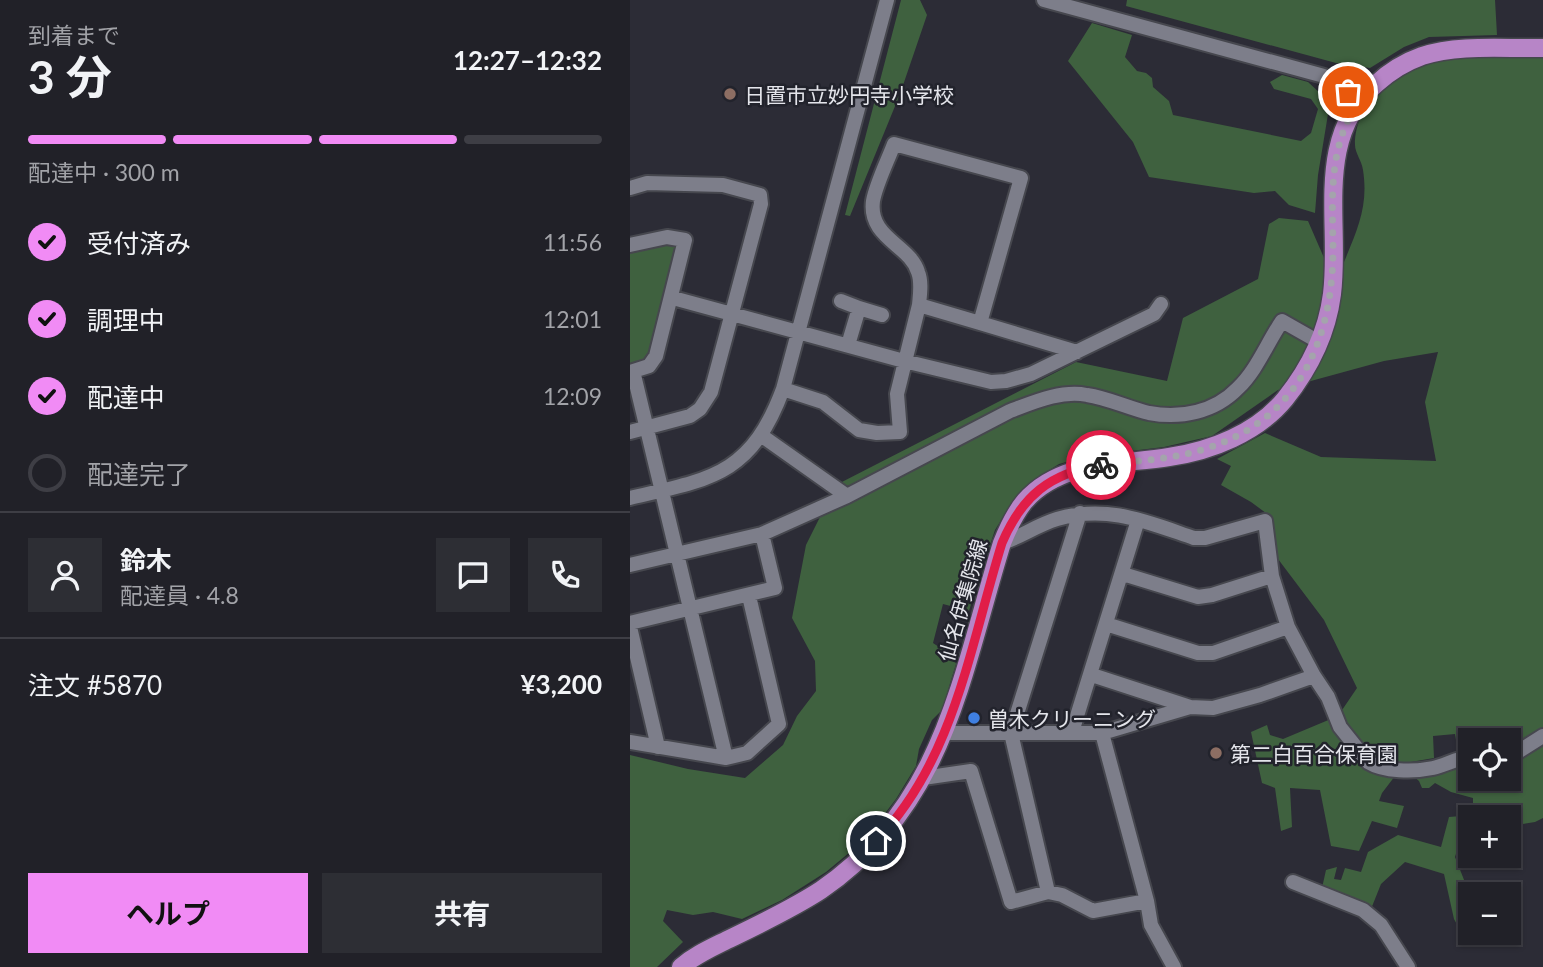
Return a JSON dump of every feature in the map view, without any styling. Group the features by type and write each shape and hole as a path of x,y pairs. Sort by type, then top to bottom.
{"main road":[{"name":"仙名伊集院線","path":"681,967 706,950 819,891 837,878 895,822 923,778 944,733 967,665 1002,543 1025,501 1064,475 1098,466 1205,449 1245,432 1283,401 1300,379 1319,341 1331,298 1334,277 1332,197 1335,160 1343,130 1360,100 1392,71 1421,57 1462,50 1543,48"}],"street":[{"path":"630,498 701,480 727,469 762,436 773,417 783,389 887,0"},
{"path":"1044,0 1325,76 1360,100"},
{"path":"783,389 823,402 859,430 877,433 900,432 897,394 919,305 920,289 918,271 909,257 889,241 877,225 873,202 894,144 1021,178 980,323"},
{"path":"630,188 648,183 723,185 760,195 761,204 711,392 700,409 690,416 630,432"},
{"path":"630,245 667,237 685,240 673,298 656,356 649,366 632,372 726,758"},
{"path":"673,298 991,382 1006,382 1031,374 1154,314 1161,304"},
{"path":"841,301 882,315"},
{"path":"919,305 1077,352"},
{"path":"848,345 859,308"},
{"path":"630,565 762,534 847,496 1010,411 1036,401 1062,394 1087,394 1149,413 1172,415 1194,413 1215,406 1239,388 1282,321 1319,341"},
{"path":"762,436 847,496"},
{"path":"1048,891 1011,733 1080,513"},
{"path":"1002,543 1053,520 1080,513 1110,513 1194,538 1205,538 1265,521 1272,576 1288,627 1328,697 1340,727 1368,762 1374,766 1409,770 1434,768 1458,759"},
{"path":"1072,732 1139,520"},
{"path":"658,747 630,625 690,607 749,596 775,588 762,534"},
{"path":"1123,573 1198,597 1272,576"},
{"path":"630,742 726,758 747,753 779,724 749,596"},
{"path":"1106,624 1198,653 1213,653 1288,627"},
{"path":"1092,675 1189,707 1213,708 1314,676"},
{"path":"944,733 1102,733 1189,707"},
{"path":"1102,733 1151,925 1174,967"},
{"path":"1521,750 1543,736"},
{"path":"923,778 971,771 1011,902 1048,891 1093,911 1147,901"},
{"path":"1293,882 1363,910 1381,925 1408,967"}],"green space":[{"path":"901,0 920,0 927,15 900,94 850,216 845,215"},
{"path":"1127,0 1495,0 1497,35 1429,37 1404,47 1370,68 1336,63 1126,6"},
{"path":"1092,23 1132,35 1125,57 1137,71 1152,78 1153,87 1169,101 1173,115 1301,141 1311,133 1318,109 1311,99 1274,89 1270,82 1282,75 1308,82 1321,94 1329,108 1315,213 1289,205 1275,191 1254,193 1149,177 1133,142 1068,61"},
{"path":"1476,54 1543,55 1543,727 1521,740 1521,728 1458,728 1458,752 1455,734 1433,736 1434,758 1405,763 1382,793 1379,801 1404,806 1397,828 1372,821 1359,851 1331,846 1320,790 1290,788 1292,827 1281,831 1275,788 1262,783 1251,732 1267,725 1270,735 1283,739 1338,716 1357,688 1324,620 1278,559 1270,516 1221,485 1231,466 1217,459 1265,433 1321,457 1436,461 1425,402 1438,352 1384,361 1278,390 1212,436 1164,447 1089,456 1059,464 1035,479 1013,501 995,530 986,557 973,554 968,570 980,574 969,611 943,604 933,643 954,657 956,664 942,710 932,720 919,749 916,766 873,829 826,872 782,900 742,919 713,912 693,915 667,910 663,921 683,942 657,967 630,967 630,755 688,769 745,778 783,745 797,716 816,691 815,661 792,618 806,545 836,485 1076,362 1167,381 1183,318 1258,279 1269,224 1279,218 1308,221 1328,267 1342,267 1363,208 1363,170 1355,145 1362,114 1370,101 1380,88 1406,69 1436,58"},
{"path":"675,243 679,249 652,351 645,363 630,367 630,250"},
{"path":"1543,743 1543,818 1521,824 1521,805 1473,805 1473,798 1451,792 1435,783 1429,788 1422,788 1412,775 1458,764 1458,791 1521,791 1521,760"},
{"path":"1458,816 1458,847 1455,857 1465,882 1458,882 1458,926 1444,874 1405,862 1381,884 1371,909 1322,888 1326,870 1337,867 1334,879 1341,880 1345,868 1361,872 1368,852 1398,835 1441,847 1449,817"}],"way so far":[{"path":"1101,465 1166,458 1226,441 1266,417 1300,379 1319,341 1331,298 1334,277 1332,197 1335,160 1343,130 1360,100 1348,92"}],"place":[{"name":"日置市立妙円寺小学校","path":"730,94"},
{"name":"曽木クリーニング","path":"974,718"},
{"name":"第二白百合保育園","path":"1216,753"}],"route":[{"path":"876,841 895,822 923,778 944,733 1009,526 1025,501 1049,482 1078,470 1101,465"}]}
